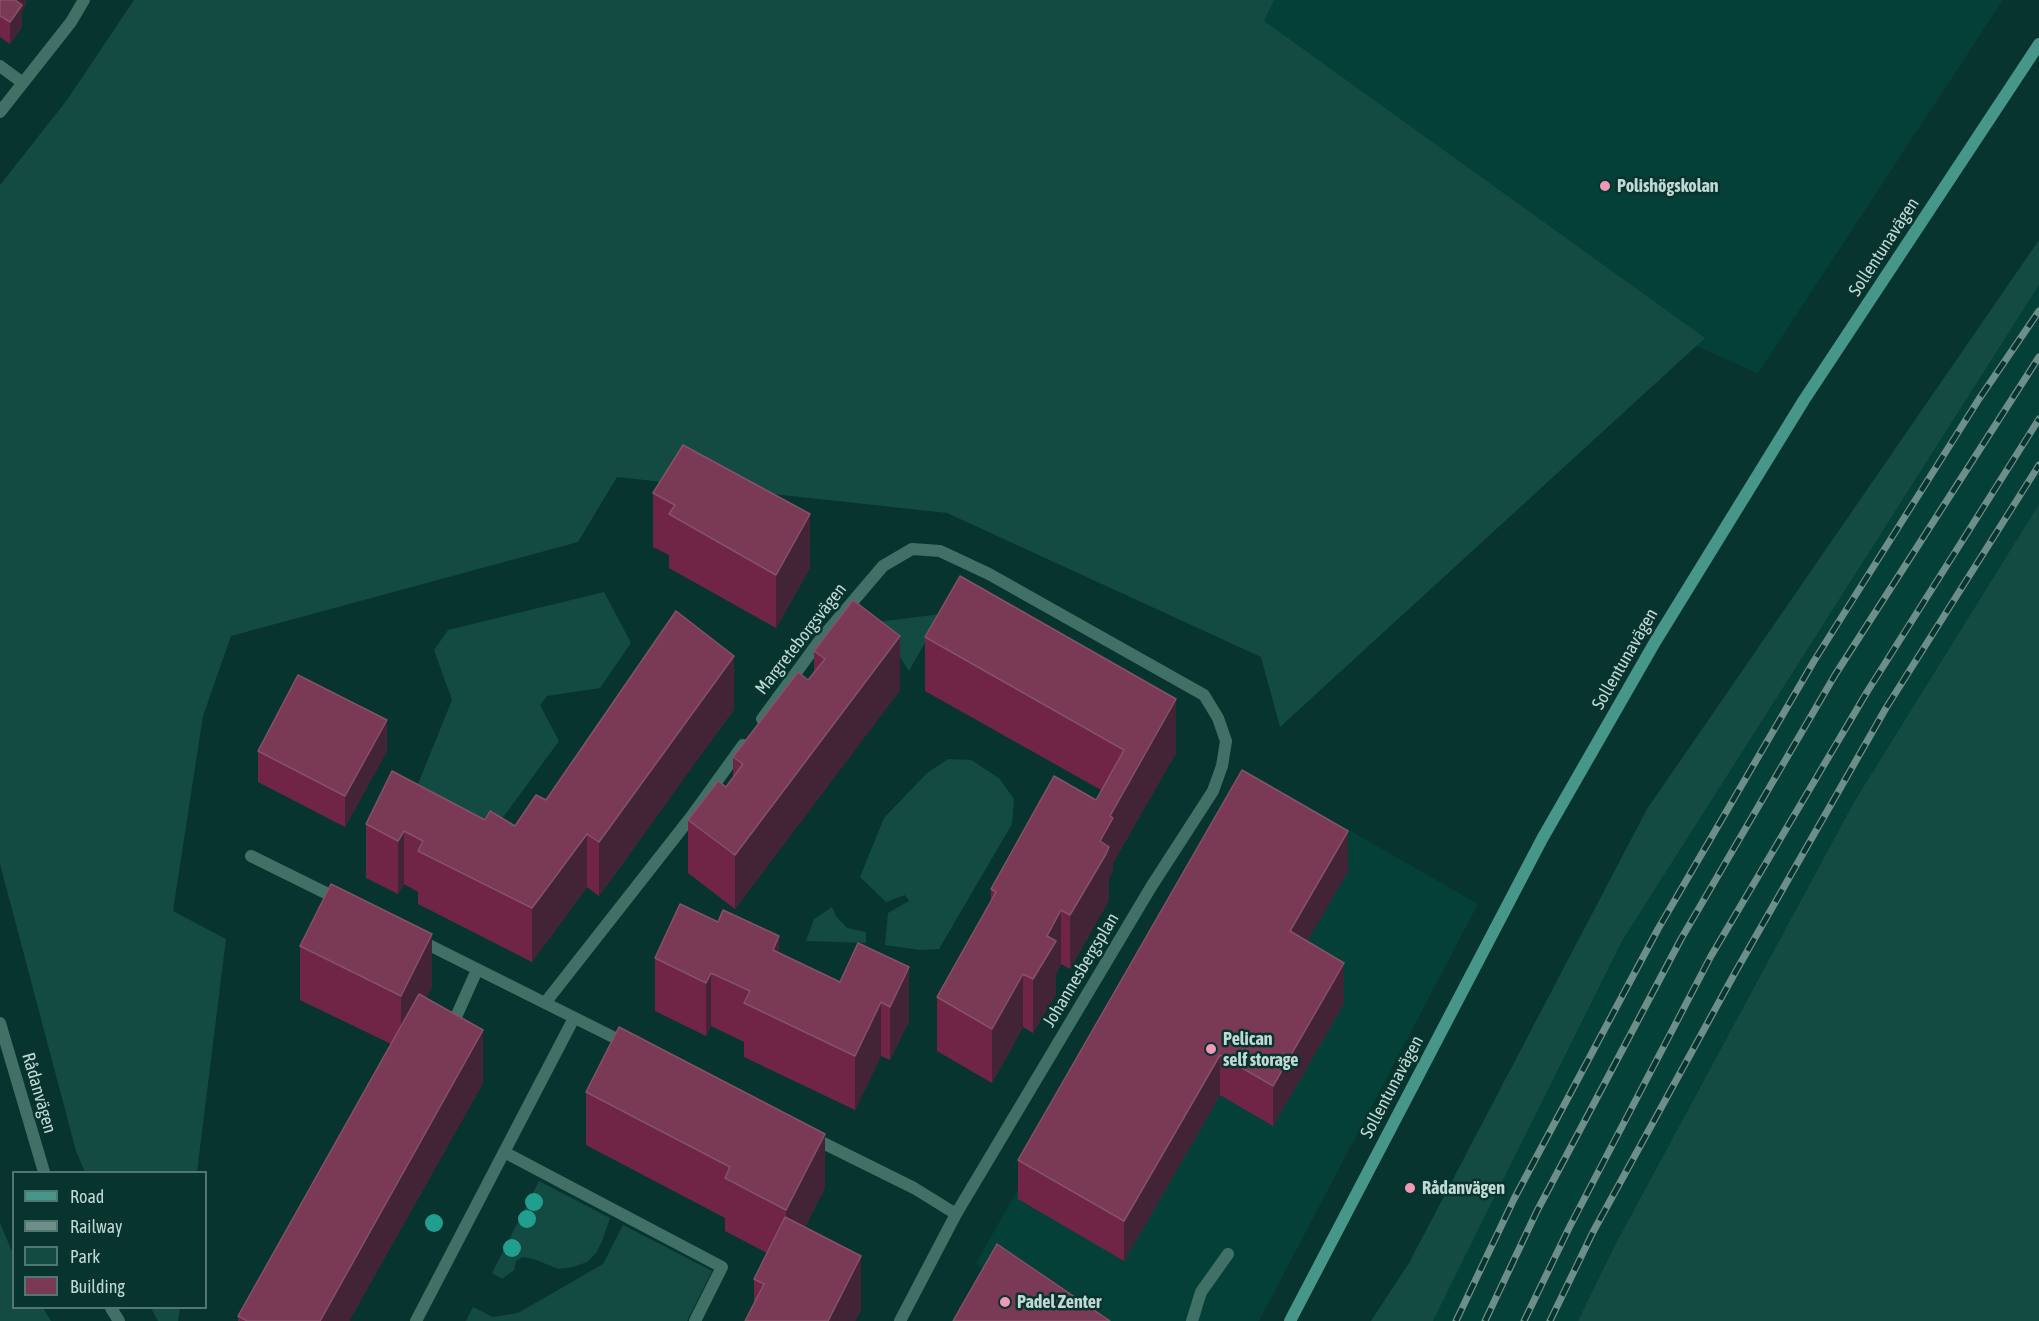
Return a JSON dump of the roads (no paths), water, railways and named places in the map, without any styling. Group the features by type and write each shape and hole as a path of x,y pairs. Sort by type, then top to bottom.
{"street":[{"path":"0,112 71,22 84,0"},
{"name":"Sollentunavägen","path":"1290,1321 1542,839 1655,642 1804,400 2039,44"},
{"path":"0,66 23,83"},
{"name":"Margreteborgsvägen","path":"545,1003 691,817 820,640 883,566 912,549 940,551 989,574 1204,695 1218,718 1226,741"},
{"name":"Johannesbergsplan","path":"900,1321 956,1214 1151,887 1213,791 1222,766 1226,741"},
{"path":"251,856 350,905"},
{"path":"403,932 640,1051"},
{"path":"444,1044 477,969"},
{"path":"416,1321 574,1018"},
{"name":"Rådanvägen","path":"0,1023 43,1171"},
{"path":"798,1130 914,1188 956,1214"},
{"path":"504,1152 722,1267 695,1321"},
{"path":"1192,1321 1201,1292 1228,1254"}],"railway":[{"path":"1456,1321 1514,1199 1658,929 1814,661 1979,399 2039,311"},
{"path":"1485,1321 1537,1211 1681,939 1835,675 2039,357"},
{"path":"1524,1321 1570,1226 1711,956 1867,692 2039,419"},
{"path":"1550,1321 1593,1232 1736,971 1886,708 2039,465"}],"place":[{"name":"Polishögskolan","path":"1605,186"},
{"name":"Pelican self storage","path":"1211,1049"},
{"name":"Rådanvägen","path":"1410,1188"},
{"name":"Padel Zenter","path":"1005,1302"}]}
